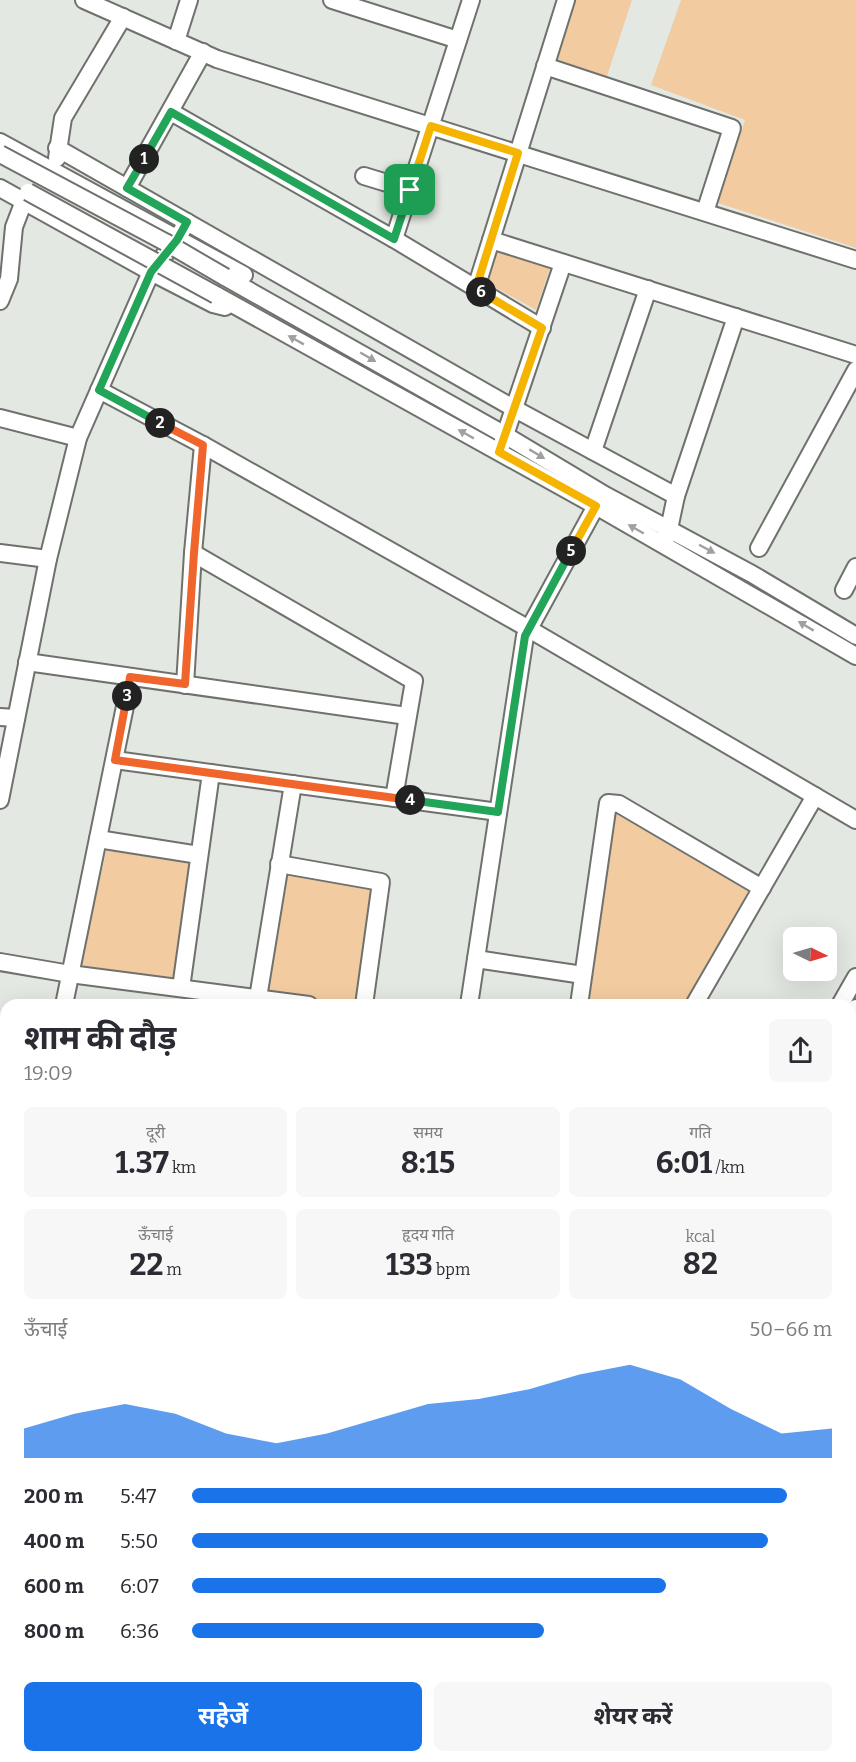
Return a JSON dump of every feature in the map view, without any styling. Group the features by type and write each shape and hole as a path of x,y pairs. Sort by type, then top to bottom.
{"street":[{"path":"177,41 189,0"},
{"path":"332,0 374,6 458,40"},
{"path":"394,239 471,0"},
{"path":"476,288 566,0"},
{"path":"94,2 217,58 856,260"},
{"path":"56,173 57,148 63,118 123,17"},
{"path":"127,188 203,52"},
{"path":"545,66 732,128 705,212"},
{"path":"171,112 394,239 542,328"},
{"path":"0,142 258,283 269,302"},
{"path":"57,148 515,409 676,496"},
{"path":"0,154 165,242 505,435 605,495 666,537 856,656"},
{"path":"364,176 410,190"},
{"path":"0,177 596,506 752,574 856,636"},
{"path":"0,188 213,304 249,314"},
{"path":"0,301 9,279 14,227 24,201"},
{"path":"0,800 8,717 27,662 48,559 78,438 151,272 177,240 187,222"},
{"path":"490,240 856,355"},
{"path":"499,452 563,262"},
{"path":"593,451 648,289"},
{"path":"666,537 676,496 736,317"},
{"path":"759,548 856,370"},
{"path":"99,390 203,445 529,629 856,820"},
{"path":"0,418 78,438"},
{"path":"185,684 203,445"},
{"path":"470,999 525,636 596,506"},
{"path":"0,553 48,559"},
{"path":"194,553 414,681 394,798"},
{"path":"844,590 856,567"},
{"path":"27,662 407,716"},
{"path":"65,999 130,677"},
{"path":"115,760 498,812"},
{"path":"181,988 211,773"},
{"path":"258,998 292,784"},
{"path":"697,999 815,796"},
{"path":"580,999 608,803 619,804 762,888"},
{"path":"98,839 200,855"},
{"path":"279,864 381,882 365,999"},
{"path":"476,959 583,975"},
{"path":"0,962 70,974 265,999"},
{"path":"843,999 856,977"}],"shaded area":[{"path":"574,0 632,0 607,76 555,59"},
{"path":"681,0 856,0 856,248 718,203 745,120 651,85"},
{"path":"497,251 550,268 536,310 487,283"},
{"path":"615,813 750,890 688,999 590,999"},
{"path":"107,848 191,861 176,979 80,965"},
{"path":"287,874 372,888 357,999 318,999 264,992"}],"route":[{"path":"171,112 394,239 410,190 431,126 518,153 476,288 542,328 499,452 596,506 525,636 498,812 115,760 130,677 185,684 203,445 99,390 151,272 177,240 187,222 127,188 171,112"}]}
